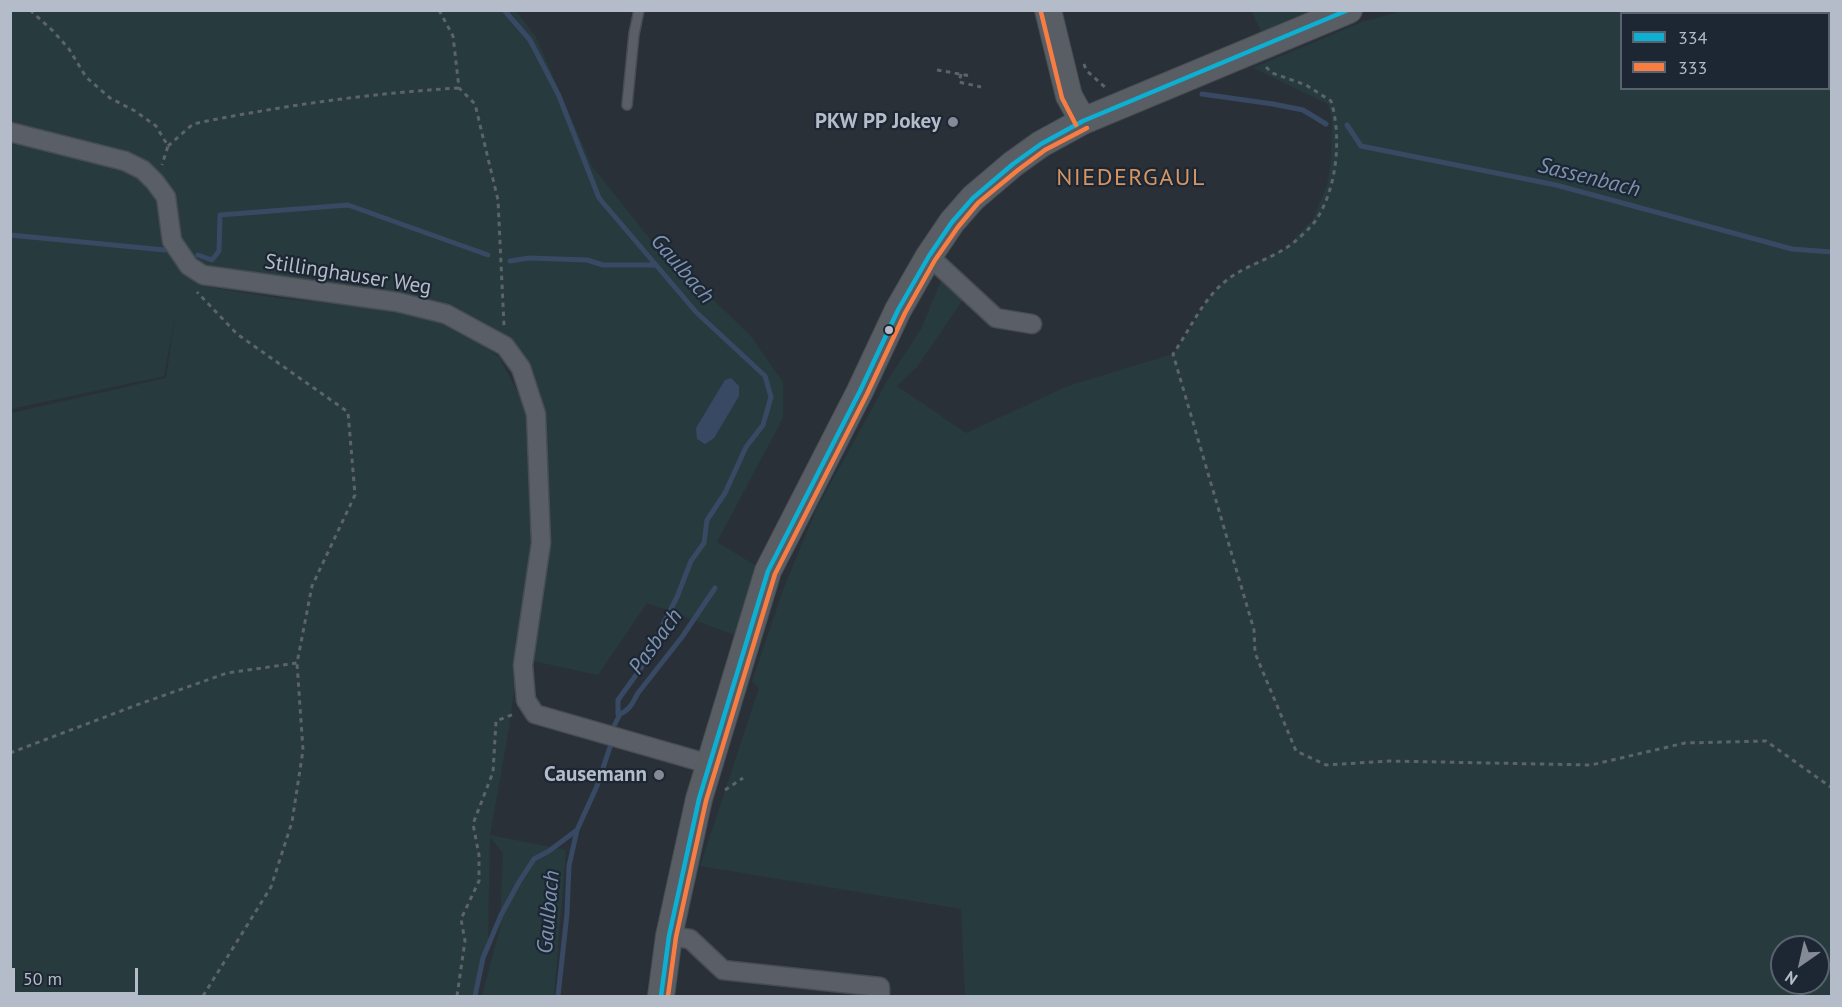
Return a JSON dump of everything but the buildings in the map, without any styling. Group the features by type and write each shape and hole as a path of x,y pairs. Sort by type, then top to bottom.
{"main road":[{"path":"1048,10 1069,96 1083,121"},
{"path":"661,996 669,936 682,868 709,764 768,571 860,391 898,310 929,256 952,222 990,182 1041,144 1083,121 1349,10"}],"street":[{"path":"10,132 124,160 142,170 166,197 172,241 189,266 202,275"},
{"path":"929,256 996,318 1032,324"},
{"name":"Stillinghauser Weg","path":"202,275 407,304 446,314 505,346 521,368 536,414 542,543 524,665 526,700 530,708"},
{"path":"530,708 535,714 709,764"},
{"path":"669,936 690,939 723,970 880,987 880,996"}],"lane":[{"path":"627,105 634,34 639,10"}],"path":[{"path":"30,10 69,49 86,77 110,98 135,111 156,126 168,146"},
{"path":"439,10 453,36 459,88 475,104 498,200 505,346"},
{"path":"1256,48 1263,65 1272,73 1305,86 1331,101 1335,114 1336,161 1331,185 1316,221 1286,248 1251,265 1224,282 1207,301 1173,354 1254,630 1256,653 1296,752 1326,765 1389,761 1591,765 1685,743 1766,741 1832,788"},
{"path":"1081,56 1086,70 1107,88 1117,107"},
{"path":"937,70 971,76"},
{"path":"961,74 959,82 981,87"},
{"path":"151,178 163,165 168,146 193,124 270,108 361,96 459,88"},
{"path":"202,275 195,289 237,334 348,412 355,495 312,586 297,663 303,750 292,822 271,887 203,996"},
{"path":"10,753 134,705 226,673 297,663"},
{"path":"457,996 465,941 461,919 479,881 479,855 472,824 493,772 496,721 530,708"}],"green space":[{"path":"11,11 516,11 536,37 592,166 650,239 750,335 783,382 783,418 717,542 758,567 735,635 647,603 598,675 528,660 541,523 526,419 532,570 508,734 490,835 566,850 554,996 482,996 500,928 503,853 490,837 488,946 473,996 11,996 11,413 166,378 175,317 164,376 11,409","holes":["202,286 449,312 508,360 523,402 499,357 449,316 278,298"]},
{"path":"1251,11 1315,11 1262,33"},
{"path":"1402,11 1831,11 1831,996 965,996 961,909 700,866 759,688 752,681 784,587 817,508 887,381 921,329 943,276 964,298 917,367 897,386 966,433 1068,386 1173,354 1207,301 1223,282 1286,248 1313,219 1327,185 1331,160 1332,121 1328,104 1253,68 1362,22"}],"water":[{"path":"731,378 739,386 739,396 714,438 705,444 697,439 696,428 725,380"}],"waterway":[{"name":"Gaulbach","path":"475,996 483,958 501,915 519,882 534,859 577,830 597,786 610,747 613,728 620,714 618,714 618,700 641,668 677,597 691,561 704,543 707,520 725,493 746,447 763,425 771,397 765,376 696,312 599,198 559,96 530,40 504,10"},
{"name":"Sassenbach","path":"1202,94 1303,110 1326,124"},
{"name":"Sassenbach","path":"1347,125 1361,146 1556,185 1792,249 1832,252"},
{"path":"198,255 212,260 219,251 220,215 348,205 488,255"},
{"path":"10,235 165,250"},
{"path":"510,261 529,258 587,260 603,265 656,265"},
{"name":"Pasbach","path":"620,714 631,705 715,588"},
{"name":"Gaulbach","path":"558,996 567,914 569,866 577,830"}],"transit line":[{"name":"334","path":"661,996 669,936 699,799 768,571 860,391 898,310 929,256 952,222 973,198 1013,164 1041,144 1083,121 1348,10"},
{"name":"333","path":"1041,12 1062,98 1076,125"},
{"name":"333","path":"668,996 676,937 706,801 775,574 867,394 905,313 935,260 958,227 978,203 1018,170 1045,150 1087,128"}],"place":[{"name":"PKW PP Jokey","path":"953,122"},
{"name":"Causemann","path":"659,775"}],"district":[{"name":"NIEDERGAUL","path":"1131,178"}]}
